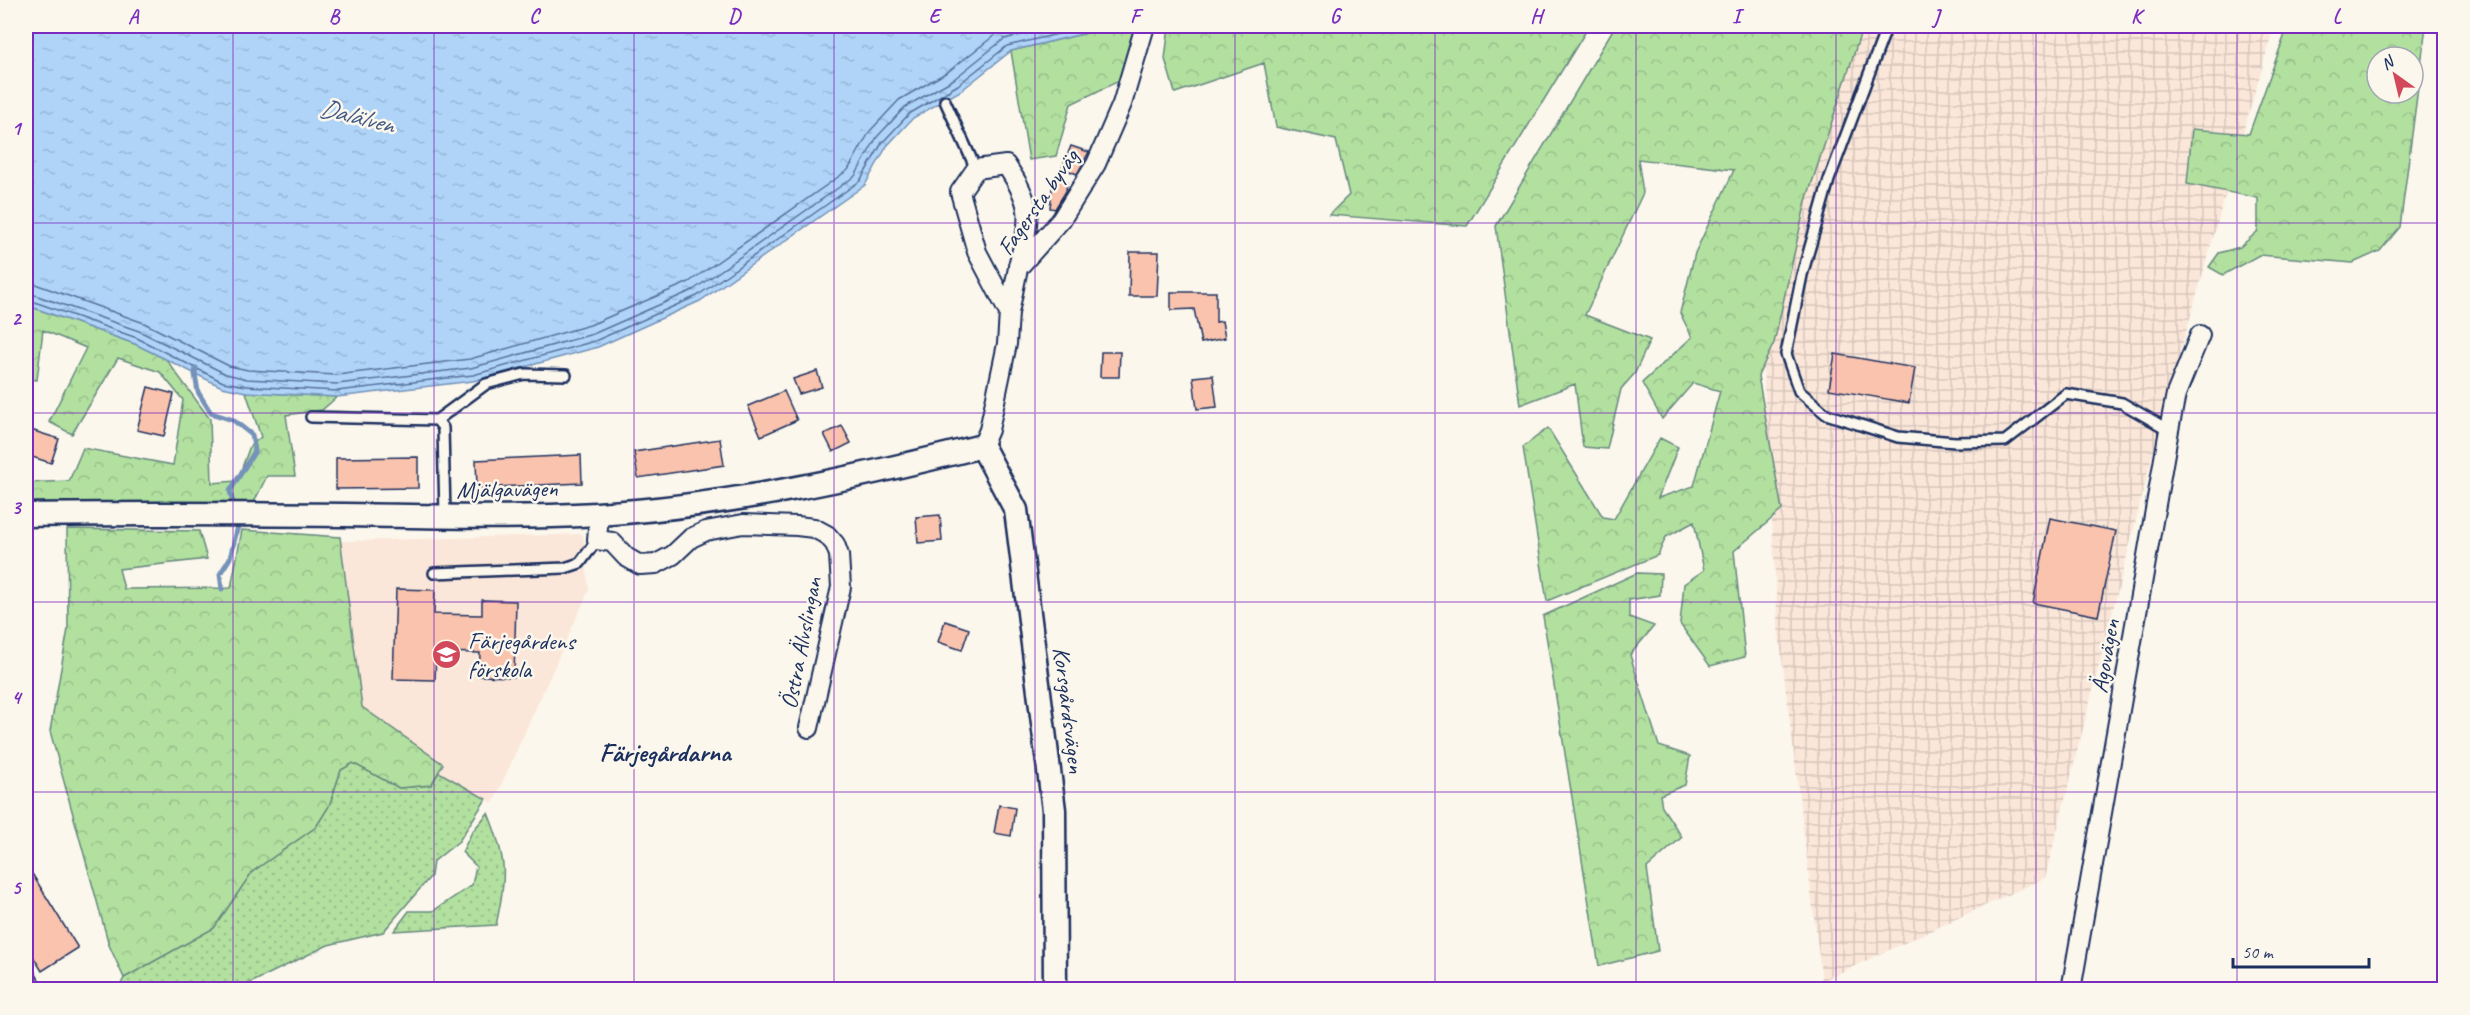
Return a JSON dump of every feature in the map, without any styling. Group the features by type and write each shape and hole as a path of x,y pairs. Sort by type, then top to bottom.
{"street":[{"name":"Fagersta byväg","path":"982,446 989,430 1005,355 1009,313 1018,268 1061,220 1096,164 1122,104 1145,26"},
{"path":"1009,313 977,252 960,192 976,170 1006,165 1022,189 1029,220 1018,268"},
{"name":"Ägovägen","path":"2071,990 2176,394 2200,335"},
{"name":"Mjälgavägen","path":"26,514 166,513 524,517 599,513 718,502 872,474 982,446"},
{"name":"Korsgårdsvägen","path":"982,446 1016,510 1054,810 1055,990"},
{"path":"597,540 599,513"},
{"name":"Östra Älvslingan","path":"597,540 612,542 626,556 640,565 656,564 673,555 691,538 706,531 743,524 814,528 827,535 835,544 839,555 841,587 809,728"},
{"path":"26,977 33,990"}],"lane":[{"path":"1887,26 1829,180 1802,275 1786,354 1799,391 1826,414 1898,437 1955,442 2005,441 2066,394 2122,403 2169,430"},
{"path":"945,101 976,170"},
{"path":"311,417 437,420 486,384 524,374 566,375"},
{"path":"437,420 443,428 445,516"},
{"path":"434,573 565,568 580,563 597,540"}],"shaded area":[{"path":"1864,26 2274,26 2167,398 2045,878 1822,981 1778,626 1763,367 1822,100"},
{"name":"Färjegårdens förskola","path":"583,534 589,590 493,803 342,719 318,542"}],"green space":[{"path":"1101,26 1137,26 1123,79 1071,104 1056,156 1029,160 1011,51 1099,30"},
{"path":"1169,26 1589,26 1467,226 1329,215 1349,195 1336,140 1276,127 1264,63 1175,93 1165,59"},
{"path":"1615,26 1863,26 1806,201 1774,343 1758,376 1782,510 1734,551 1745,657 1710,666 1680,624 1684,584 1704,570 1694,522 1666,537 1658,555 1547,601 1523,447 1548,428 1603,517 1614,519 1660,438 1678,447 1658,498 1694,486 1720,391 1693,383 1662,419 1642,383 1692,337 1680,313 1695,253 1734,170 1638,159 1643,193 1585,315 1650,340 1635,373 1621,389 1607,449 1583,447 1575,384 1520,405 1496,226"},
{"path":"2288,26 2426,26 2424,45 2365,45 2365,105 2416,105 2400,227 2380,251 2353,263 2259,255 2223,275 2209,267 2219,253 2240,247 2258,231 2258,198 2187,184 2192,129 2249,134"},
{"path":"26,305 135,344 166,359 210,419 212,483 237,481 250,446 261,437 246,392 337,397 322,410 286,415 295,476 267,476 252,506 26,507 26,483 69,481 83,448 173,465 183,400 160,372 118,358 72,434 49,422 86,348 43,330 37,380 26,379"},
{"path":"67,529 199,531 207,559 119,569 124,589 231,588 242,530 340,537 362,707 443,764 431,785 399,788 353,763 341,770 329,806 316,827 252,872 214,928 124,978 109,945 50,731 68,629"},
{"path":"1637,573 1661,574 1660,595 1629,600 1629,617 1654,626 1630,655 1659,746 1690,756 1685,785 1660,795 1662,807 1682,837 1647,868 1658,951 1599,966 1543,616"},
{"path":"353,763 399,788 431,785 439,772 486,799 459,841 433,862 431,876 383,932 328,945 238,989 118,990 124,978 214,928 252,872 316,827 329,806 341,770"},
{"path":"488,813 499,843 503,868 502,893 496,925 394,931 409,911 433,911 472,885 476,866 462,852 472,832"}],"water":[{"name":"Dalälven","path":"26,26 1101,26 1099,30 1011,51 962,90 913,118 887,146 865,185 700,301 598,347 473,381 337,397 246,392 222,387 135,344 26,305"}],"building":[{"path":"1071,146 1089,152 1077,174 1062,168"},
{"path":"1053,179 1067,181 1066,191 1055,209 1050,208"},
{"path":"1130,252 1159,252 1157,296 1129,296"},
{"path":"1171,292 1216,292 1216,322 1222,321 1225,338 1201,343 1194,309 1171,310"},
{"path":"1101,352 1120,352 1119,377 1100,377"},
{"path":"1835,354 1915,368 1909,403 1829,389"},
{"path":"817,371 822,387 799,394 793,379"},
{"path":"1213,375 1217,407 1197,409 1193,377"},
{"path":"148,387 174,394 164,436 137,430"},
{"path":"784,391 797,420 761,436 748,406"},
{"path":"842,426 851,443 833,452 824,434"},
{"path":"31,430 59,439 51,463 26,455"},
{"path":"720,439 724,465 638,478 634,452"},
{"path":"581,455 582,483 477,488 476,460"},
{"path":"418,457 418,488 336,489 336,458"},
{"path":"940,515 942,541 918,543 916,517"},
{"path":"2050,518 2116,531 2098,616 2033,603"},
{"path":"396,589 435,590 434,614 482,615 482,600 516,601 514,677 479,676 480,653 436,652 435,680 393,679"},
{"path":"945,621 969,629 962,650 938,642"},
{"path":"999,805 1015,808 1011,836 994,833"},
{"path":"26,864 78,948 42,971 26,945"}],"waterway":[{"path":"196,368 198,392 211,413 233,420 252,435 255,451 230,491 234,507"},
{"path":"222,589 220,574 230,558 238,526 237,519"}],"place":[{"name":"Färjegårdens förskola","path":"447,655"}],"district":[{"name":"Färjegårdarna","path":"665,752"}]}
